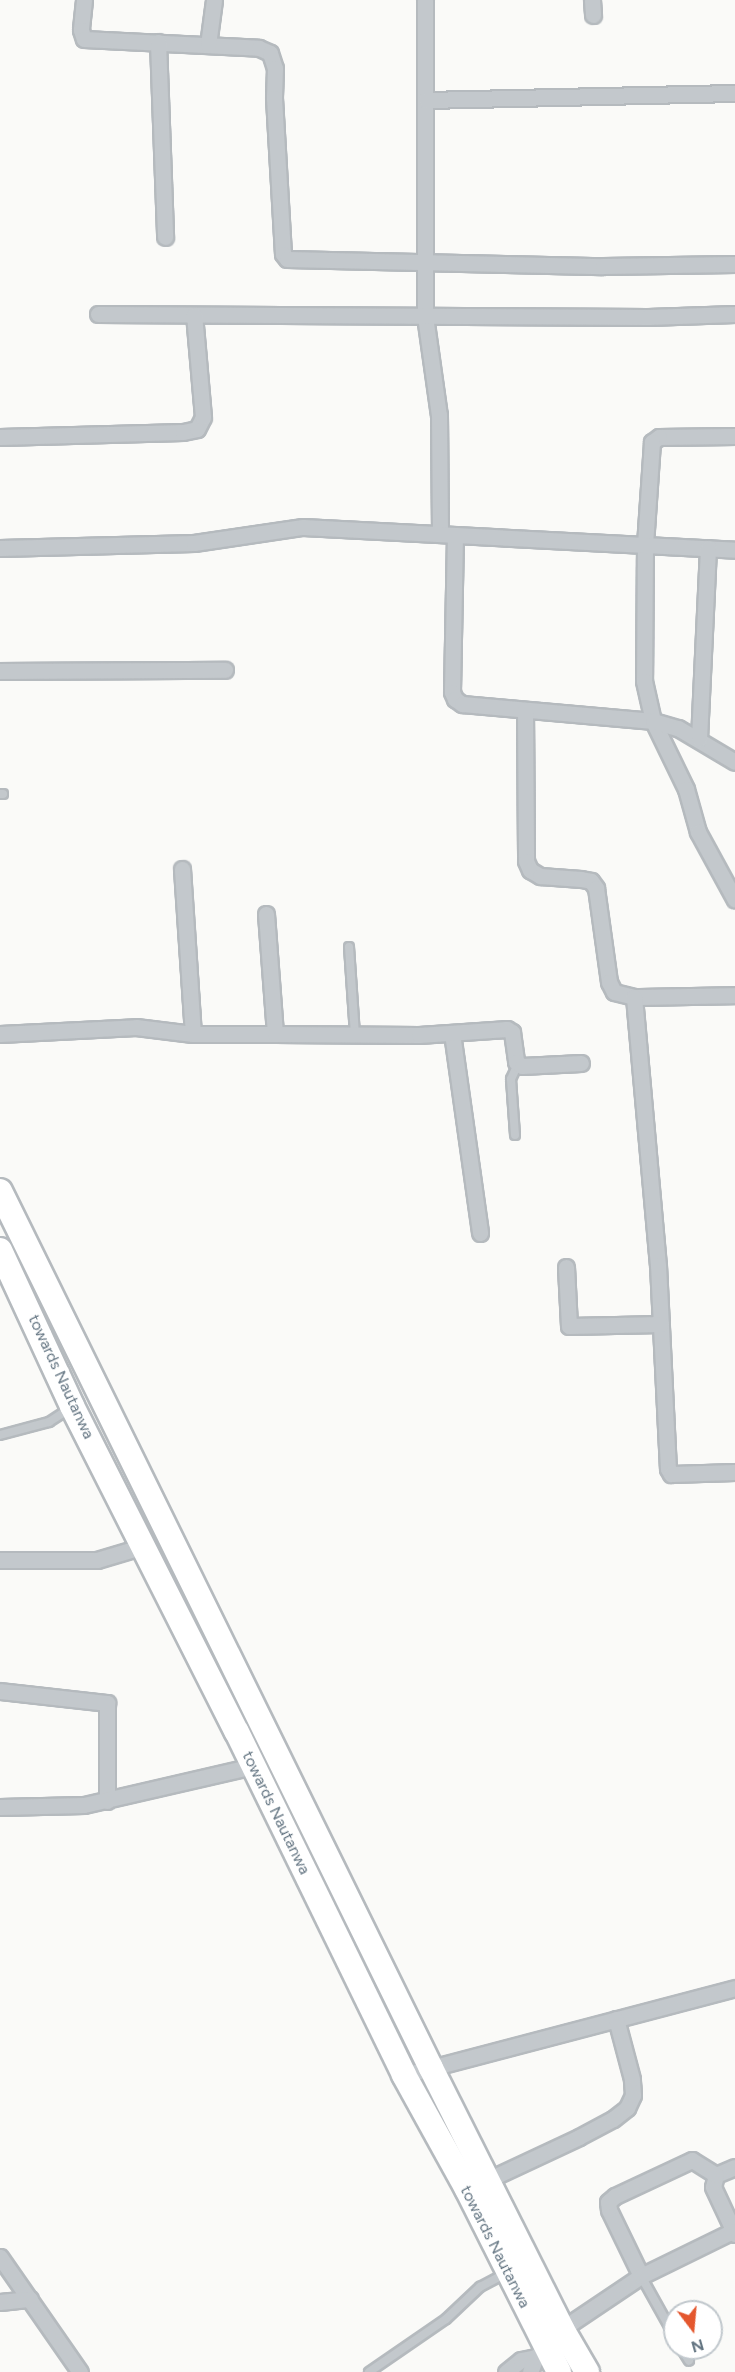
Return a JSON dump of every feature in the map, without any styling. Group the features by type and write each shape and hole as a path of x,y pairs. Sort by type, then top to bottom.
{"main road":[{"path":"0,1191 431,2068 478,2185 587,2372"},
{"name":"towards Nautanwa","path":"0,1250 72,1406 144,1546 404,2075 478,2185 541,2352 560,2372"}],"street":[{"path":"84,0 81,30 84,39 259,48 270,52 276,68 274,98 282,232 284,254 287,259 427,264 603,266 735,264"},
{"path":"208,45 214,0"},
{"path":"425,0 427,264 425,316 439,415 448,535 452,692 455,699 462,704 653,721 678,728 735,762"},
{"path":"158,42 165,237"},
{"path":"426,100 735,93"},
{"path":"98,314 648,317 735,314"},
{"path":"0,437 183,432 197,429 203,417 194,315"},
{"path":"735,436 659,437 652,442 645,545 644,681 653,721 686,789 698,832 735,900"},
{"path":"0,548 194,543 303,527 735,550"},
{"path":"699,739 708,548"},
{"path":"0,671 225,670"},
{"path":"525,710 526,861 530,870 540,876 591,881 597,888 609,982 614,992 634,997 735,995"},
{"path":"182,868 193,1034"},
{"path":"266,914 275,1034"},
{"path":"634,997 661,1324 669,1472 671,1474 735,1472"},
{"path":"0,1034 136,1027 193,1034 356,1035 509,1030 518,1064 581,1063"},
{"path":"452,1033 480,1233"},
{"path":"566,1267 569,1326 661,1324"},
{"path":"0,1560 97,1560 144,1546"},
{"path":"0,1691 107,1703 109,1708 107,1801"},
{"path":"0,1807 84,1805 253,1766"},
{"path":"404,2075 735,1988"},
{"path":"478,2185 579,2137 613,2119 627,2108 633,2095 633,2079 616,2019"},
{"path":"641,2276 609,2210 608,2202 615,2196 692,2160 716,2175"},
{"path":"716,2175 735,2168"},
{"path":"530,2372 541,2352 562,2329 641,2276 734,2233 713,2187 716,2175"},
{"path":"0,2257 80,2372"},
{"path":"0,2302 30,2299"},
{"path":"506,2372 521,2360 541,2352"}],"lane":[{"path":"349,947 356,1035"},
{"path":"515,1135 511,1079 518,1064"},
{"path":"0,1435 49,1422 72,1406"},
{"path":"369,2372 446,2319 480,2287 509,2272"},
{"path":"641,2276 663,2315"}]}
